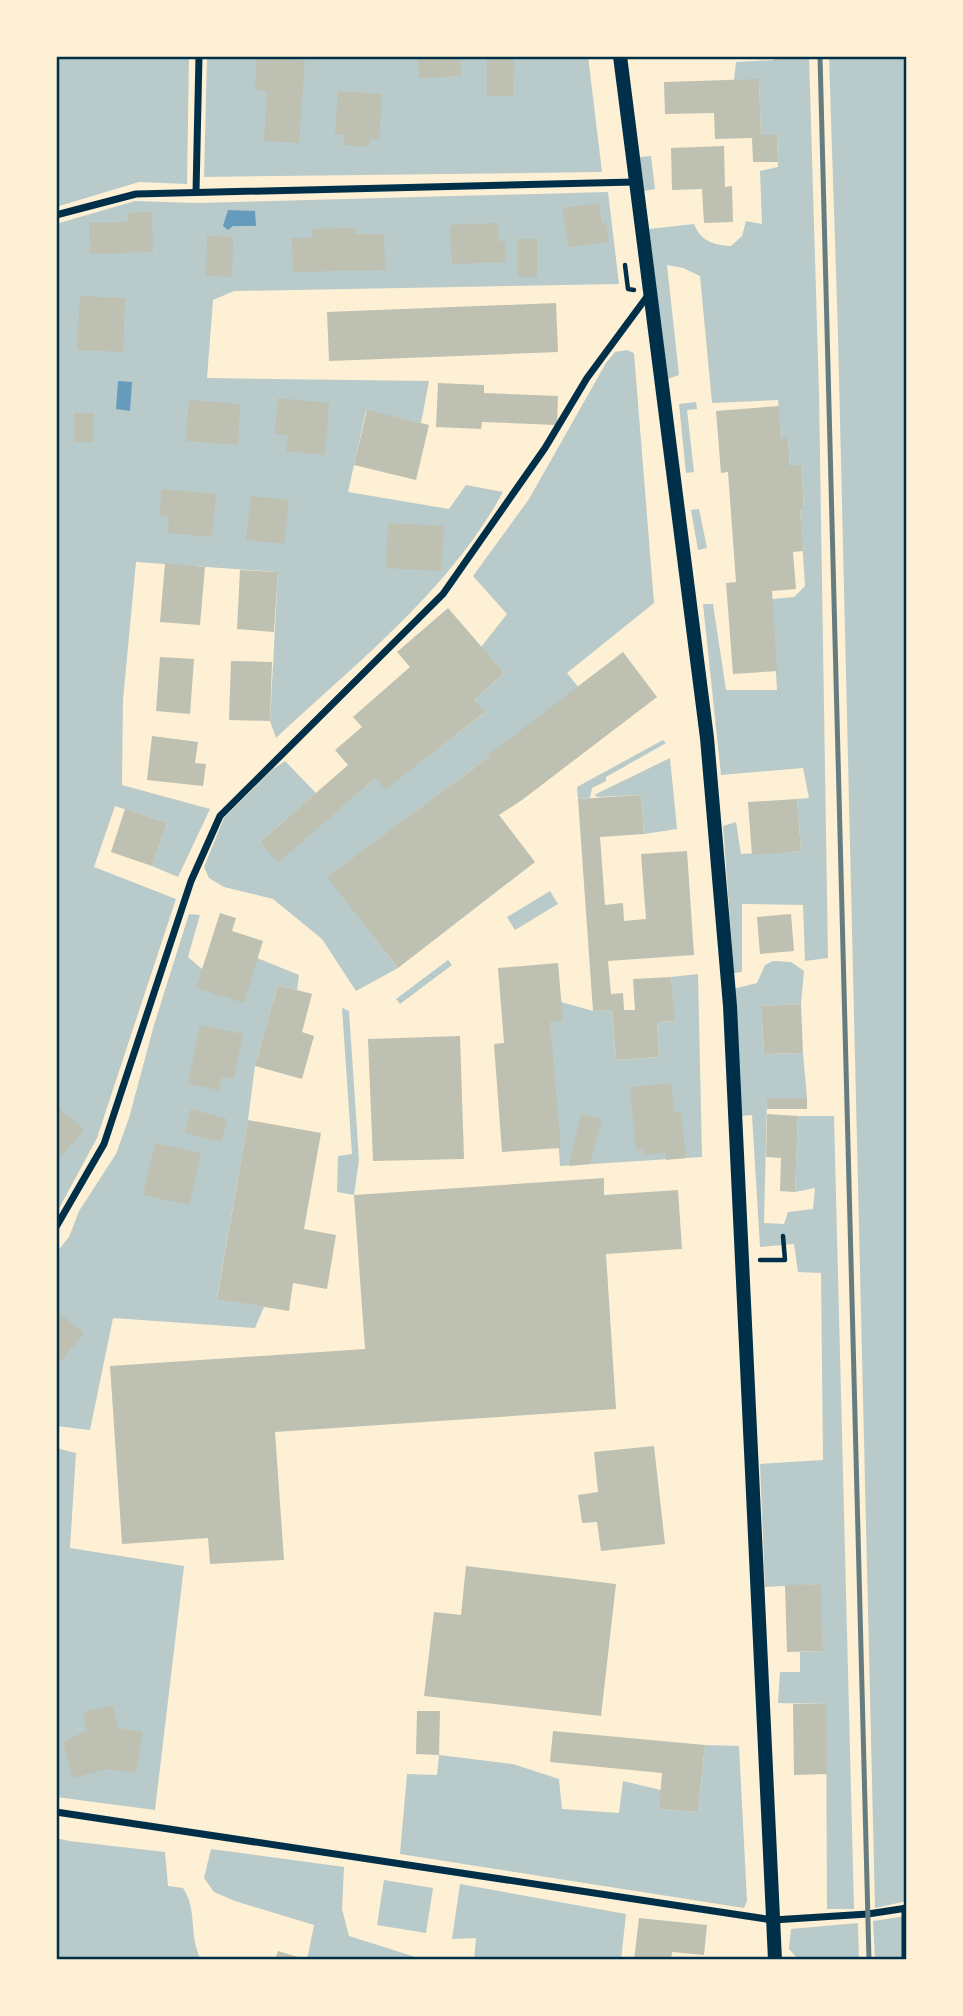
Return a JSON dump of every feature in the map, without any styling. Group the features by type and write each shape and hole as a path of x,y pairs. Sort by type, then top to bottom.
{"main road":[{"path":"620,56 707,738 730,1006 775,1960"}],"street":[{"path":"196,192 199,56"},
{"path":"56,215 136,194 615,185 635,182"},
{"path":"56,1227 104,1144 191,881 220,816 443,594 545,448 587,378 651,292"},
{"path":"56,1812 773,1920 868,1914 906,1908 905,1960"}],"path":[{"path":"757,1260 785,1260 783,1236"}],"shaded area":[{"path":"56,56 189,56 187,184 139,182 56,207"},
{"path":"207,56 588,56 602,172 204,177"},
{"path":"775,56 809,56 819,393 828,958 805,961 803,905 742,904 742,972 734,973 723,826 736,822 741,854 801,851 797,799 809,798 803,768 721,775 703,604 713,604 726,690 777,690 772,599 794,597 805,586 800,509 804,508 801,466 790,466 788,439 781,439 778,400 712,403 700,276 683,268 667,265 679,375 668,379 649,229 694,224 708,241 731,246 742,236 746,221 762,224 760,171 778,167 777,135 761,135 759,80 734,80 736,62 774,60"},
{"path":"829,56 907,56 907,1901 875,1908 838,334"},
{"path":"651,156 655,189 644,191 640,157"},
{"path":"608,192 619,284 234,291 213,300 207,378 429,381 421,423 366,411 348,492 449,509 466,485 503,492 457,561 429,593 369,653 276,738 270,721 278,572 136,562 123,700 122,785 210,809 178,877 152,866 167,823 115,806 94,867 176,899 97,1138 56,1214 56,224 135,201 196,203"},
{"path":"627,350 634,353 654,603 567,673 580,689 328,877 398,968 356,991 322,939 273,899 224,887 209,878 204,867 224,818 273,769 285,761 316,793 260,842 278,862 374,779 386,788 484,713 474,700 504,673 481,647 507,614 473,576 529,499 606,363 615,352"},
{"path":"696,402 697,409 687,410 694,472 686,473 679,404"},
{"path":"699,509 707,548 698,550 691,510"},
{"path":"663,740 666,743 606,777 606,781 592,788 590,798 578,799 577,787"},
{"path":"670,758 677,829 644,834 641,795 594,795"},
{"path":"550,891 558,904 515,930 507,917"},
{"path":"189,914 200,915 188,957 202,969 257,958 299,975 297,990 278,985 255,1066 217,1298 264,1307 255,1328 113,1318 90,1430 56,1426 56,1253 69,1237 79,1211 116,1154"},
{"path":"448,960 452,965 400,1004 396,999"},
{"path":"773,961 791,962 804,971 801,1004 761,1006 764,1054 803,1053 807,1098 767,1099 764,1223 784,1224 788,1212 813,1209 815,1188 795,1192 798,1116 834,1116 854,1909 827,1909 826,1704 778,1703 780,1672 800,1672 800,1652 823,1651 820,1584 765,1587 760,1464 823,1460 821,1273 798,1272 794,1244 760,1247 752,1115 741,1116 733,989 757,983 765,965"},
{"path":"698,974 702,1157 560,1166 550,1022 561,1002 593,1011 612,1010 616,1060 659,1057 657,1022 674,1021 671,977"},
{"path":"342,1008 349,1011 359,1160 354,1195 337,1192 338,1156 352,1154"},
{"path":"56,1448 76,1453 70,1548 184,1566 155,1810 56,1797"},
{"path":"705,1745 739,1746 747,1901 744,1908 400,1854 407,1774 437,1775 439,1755 513,1764 559,1779 562,1809 619,1813 623,1781 661,1790 659,1809 698,1812"},
{"path":"56,1838 165,1852 168,1886 183,1888 188,1897 201,1960 56,1960"},
{"path":"211,1849 344,1867 342,1909 349,1936 425,1960 307,1960 314,1925 214,1892 204,1878"},
{"path":"384,1880 433,1888 426,1933 377,1925"},
{"path":"460,1884 626,1914 621,1960 474,1960 476,1938 452,1939"},
{"path":"907,1916 907,1960 875,1960 873,1921"},
{"path":"858,1923 859,1960 799,1960 789,1949 791,1929"}],"water":[{"path":"228,210 255,211 256,226 233,226 228,230 223,226"},
{"path":"118,381 132,382 130,411 116,409"}],"building":[{"path":"418,56 460,56 461,76 419,78"},
{"path":"487,56 514,56 513,96 487,96"},
{"path":"257,57 305,60 299,143 264,141 267,91 255,90"},
{"path":"759,79 761,135 777,134 778,162 753,162 752,138 715,139 714,113 665,114 664,82"},
{"path":"338,91 382,94 379,140 370,139 369,147 344,145 344,135 335,134"},
{"path":"724,146 725,187 732,186 733,222 704,223 702,189 672,190 671,148"},
{"path":"599,203 609,242 568,247 563,208"},
{"path":"152,212 153,252 90,254 89,223 128,222 128,213"},
{"path":"498,223 499,241 505,241 506,262 452,264 450,225"},
{"path":"356,228 356,234 384,234 385,270 293,272 292,238 313,238 312,229"},
{"path":"207,236 233,237 232,277 206,276"},
{"path":"518,239 537,239 537,277 518,277"},
{"path":"80,296 125,298 123,352 77,350"},
{"path":"556,303 558,352 329,361 327,312"},
{"path":"438,383 484,385 484,393 558,396 557,425 482,422 481,429 436,427"},
{"path":"278,398 329,403 325,455 286,451 288,435 275,434"},
{"path":"189,400 240,404 238,445 186,441"},
{"path":"779,406 781,439 788,438 790,466 801,465 803,551 793,552 796,589 772,591 777,671 733,674 726,583 736,582 728,472 721,473 716,411"},
{"path":"367,410 429,425 416,480 354,465"},
{"path":"74,413 94,413 93,442 74,442"},
{"path":"162,489 216,494 212,537 168,533 169,517 159,516"},
{"path":"251,496 289,500 284,544 246,540"},
{"path":"388,523 444,526 441,571 386,568"},
{"path":"165,563 205,567 200,625 160,622"},
{"path":"240,570 278,572 274,632 237,629"},
{"path":"448,608 504,673 474,700 485,712 386,789 374,779 278,863 260,842 348,765 335,750 362,727 353,717 410,667 397,652"},
{"path":"623,652 657,697 499,815 535,862 398,968 327,877 489,757 488,755"},
{"path":"160,657 194,659 190,714 156,711"},
{"path":"231,661 272,662 270,721 229,720"},
{"path":"152,736 198,742 195,763 206,764 203,786 147,780"},
{"path":"641,795 644,834 600,837 605,905 623,903 624,921 646,919 641,854 687,851 694,955 608,961 611,994 623,993 624,1010 635,1010 633,979 671,977 675,1021 657,1022 659,1057 616,1060 612,1010 593,1011 578,799"},
{"path":"797,799 801,851 752,855 748,802"},
{"path":"125,809 167,823 152,866 111,852"},
{"path":"220,913 236,918 232,931 263,941 244,1003 196,988"},
{"path":"791,914 794,951 760,954 757,917"},
{"path":"558,963 563,1021 550,1022 561,1148 502,1152 494,1044 504,1043 498,968"},
{"path":"278,985 312,994 302,1032 314,1036 302,1079 255,1066"},
{"path":"801,1004 803,1053 764,1054 761,1006"},
{"path":"200,1025 243,1034 234,1079 222,1077 219,1090 188,1084"},
{"path":"460,1036 464,1159 373,1161 368,1039"},
{"path":"671,1083 674,1112 681,1112 686,1158 666,1160 666,1153 644,1155 643,1149 636,1150 630,1087"},
{"path":"767,1098 807,1098 807,1109 767,1109"},
{"path":"56,1105 84,1130 56,1162"},
{"path":"191,1109 227,1119 221,1142 185,1133"},
{"path":"581,1114 602,1119 590,1164 569,1166"},
{"path":"767,1114 798,1116 795,1192 780,1191 781,1158 766,1157"},
{"path":"248,1120 321,1133 304,1229 336,1235 327,1289 293,1283 289,1311 217,1299"},
{"path":"155,1143 201,1153 189,1205 143,1195"},
{"path":"604,1178 604,1195 678,1190 682,1249 606,1254 616,1409 275,1432 284,1560 210,1564 208,1538 122,1544 110,1366 365,1349 354,1195"},
{"path":"56,1310 84,1333 56,1367"},
{"path":"654,1446 665,1544 601,1551 597,1522 582,1523 578,1495 598,1492 594,1452"},
{"path":"466,1566 616,1584 601,1716 424,1696 434,1612 461,1615"},
{"path":"821,1584 823,1651 787,1652 785,1585"},
{"path":"793,1704 826,1704 827,1774 794,1775"},
{"path":"113,1705 118,1728 143,1732 136,1773 107,1769 73,1778 63,1742 86,1731 84,1712"},
{"path":"417,1711 440,1711 439,1755 416,1754"},
{"path":"553,1731 705,1745 698,1812 659,1809 662,1773 550,1762"},
{"path":"639,1918 707,1925 704,1955 672,1952 671,1960 634,1960"},
{"path":"278,1951 305,1959 305,1960 275,1960"}],"railway":[{"path":"820,56 869,1960"}]}
